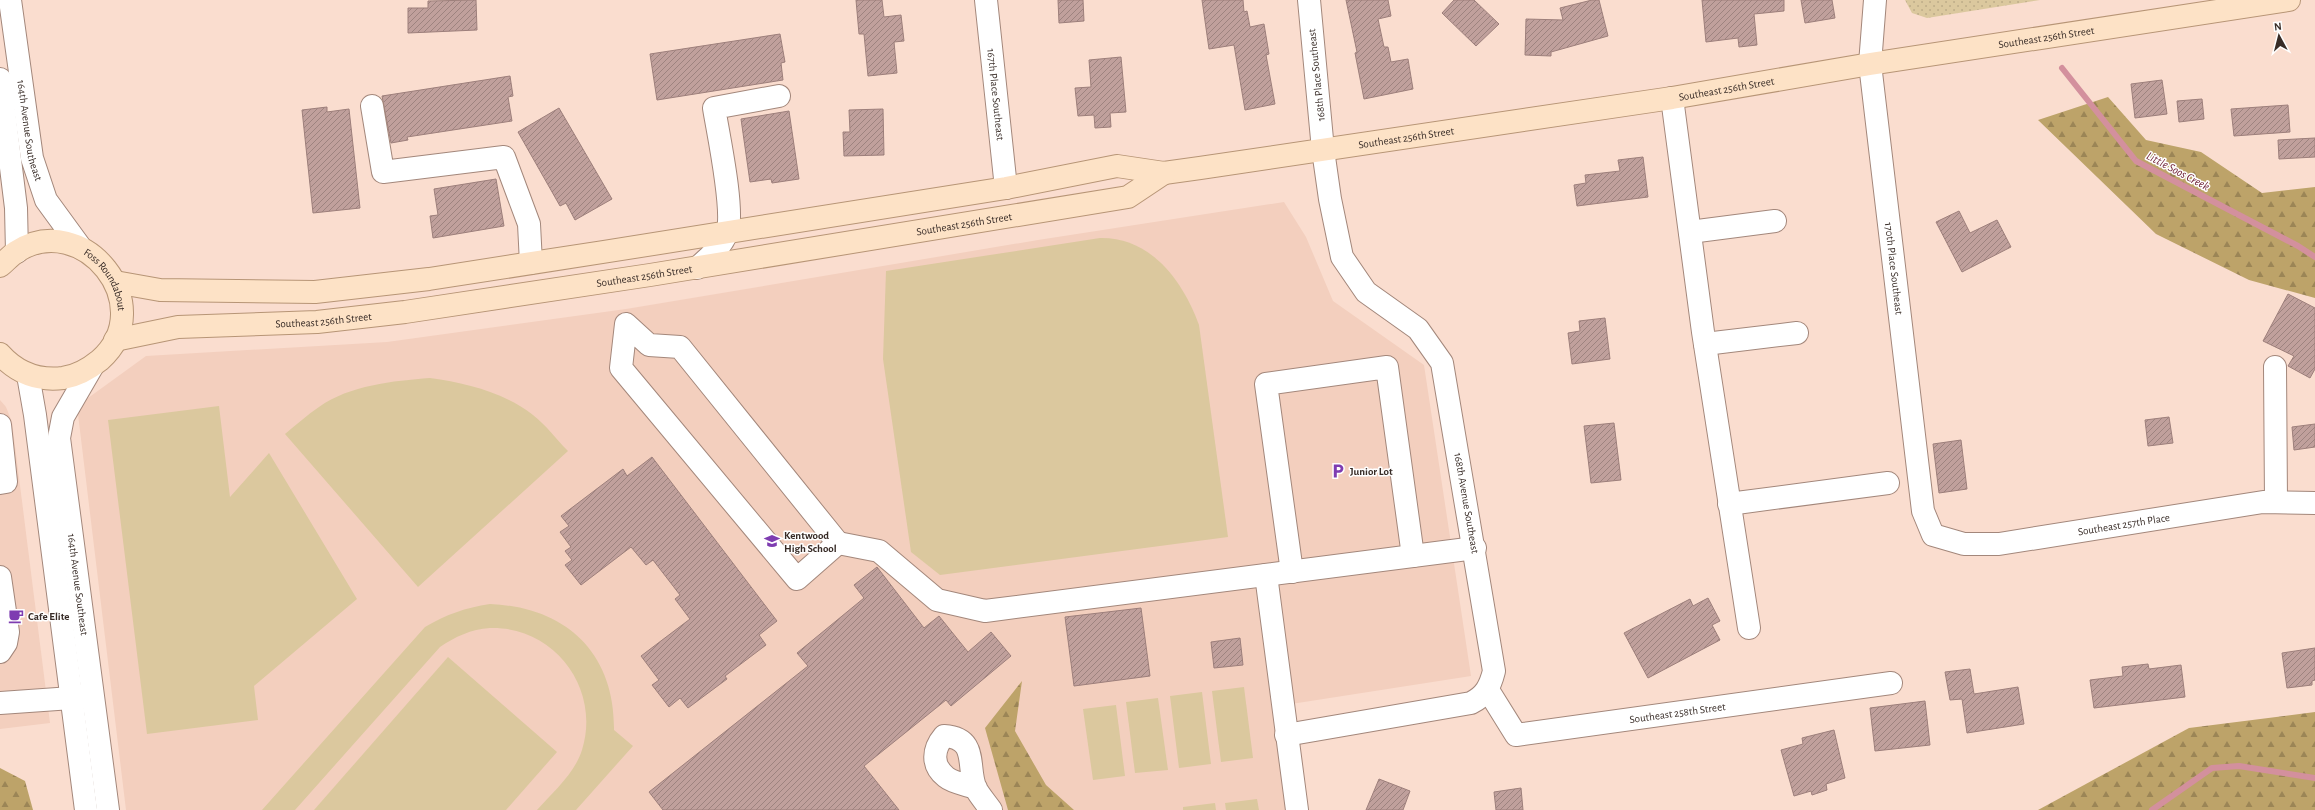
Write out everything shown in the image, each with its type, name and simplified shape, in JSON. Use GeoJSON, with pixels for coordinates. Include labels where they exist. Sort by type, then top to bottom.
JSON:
{"type":"FeatureCollection","features":[{"type":"Feature","properties":{"kind":"main road","name":"Southeast 256th Street"},"geometry":{"type":"LineString","coordinates":[[115,282],[167,290],[314,292],[428,279],[1006,188],[1118,166],[1164,173],[1672,98],[1870,64],[2289,0]]}},
{"type":"Feature","properties":{"kind":"main road","name":"Southeast 256th Street"},"geometry":{"type":"LineString","coordinates":[[115,340],[178,327],[317,322],[405,312],[697,268],[1128,197],[1164,173]]}},
{"type":"Feature","properties":{"kind":"main road","name":"Foss Roundabout"},"geometry":{"type":"LineString","coordinates":[[0,266],[17,252],[37,244],[60,242],[81,248],[95,256],[107,268],[115,282],[121,301],[121,321],[115,340],[105,355],[92,367],[72,377],[49,379],[28,375],[10,365],[0,354]]}},
{"type":"Feature","properties":{"kind":"main road"},"geometry":{"type":"LineString","coordinates":[[504,298],[525,276],[531,263]]}},
{"type":"Feature","properties":{"kind":"street","name":"164th Avenue Southeast"},"geometry":{"type":"LineString","coordinates":[[10,0],[34,165],[46,200],[81,248]]}},
{"type":"Feature","properties":{"kind":"street","name":"167th Place Southeast"},"geometry":{"type":"LineString","coordinates":[[986,0],[1006,188]]}},
{"type":"Feature","properties":{"kind":"street","name":"168th Place Southeast"},"geometry":{"type":"LineString","coordinates":[[1309,0],[1323,150]]}},
{"type":"Feature","properties":{"kind":"street","name":"170th Place Southeast"},"geometry":{"type":"LineString","coordinates":[[1875,0],[1870,64],[1923,511],[1933,535]]}},
{"type":"Feature","properties":{"kind":"street","name":"164th Avenue Southeast"},"geometry":{"type":"LineString","coordinates":[[0,79],[5,159],[16,208],[17,252]]}},
{"type":"Feature","properties":{"kind":"street"},"geometry":{"type":"LineString","coordinates":[[697,268],[710,258],[728,232],[728,198],[714,108],[779,96]]}},
{"type":"Feature","properties":{"kind":"street"},"geometry":{"type":"LineString","coordinates":[[1672,98],[1705,344],[1729,504],[1750,628]]}},
{"type":"Feature","properties":{"kind":"street"},"geometry":{"type":"LineString","coordinates":[[372,106],[383,172],[504,157],[530,224],[531,263]]}},
{"type":"Feature","properties":{"kind":"street","name":"168th Avenue Southeast"},"geometry":{"type":"LineString","coordinates":[[1323,150],[1330,199],[1342,257],[1366,292],[1418,329],[1442,363],[1475,548],[1494,671],[1488,690]]}},
{"type":"Feature","properties":{"kind":"street"},"geometry":{"type":"LineString","coordinates":[[1690,232],[1776,221]]}},
{"type":"Feature","properties":{"kind":"street"},"geometry":{"type":"LineString","coordinates":[[838,543],[797,579],[621,368],[626,324],[649,345],[680,347],[838,543],[880,551],[937,600],[985,611],[1475,548]]}},
{"type":"Feature","properties":{"kind":"street"},"geometry":{"type":"LineString","coordinates":[[1705,344],[1797,332]]}},
{"type":"Feature","properties":{"kind":"street","name":"164th Avenue Southeast"},"geometry":{"type":"LineString","coordinates":[[92,367],[73,396],[63,417],[59,438],[108,810]]}},
{"type":"Feature","properties":{"kind":"street"},"geometry":{"type":"LineString","coordinates":[[1292,572],[1266,384],[1387,367],[1414,556]]}},
{"type":"Feature","properties":{"kind":"street"},"geometry":{"type":"LineString","coordinates":[[2275,367],[2276,502]]}},
{"type":"Feature","properties":{"kind":"street","name":"164th Avenue Southeast"},"geometry":{"type":"LineString","coordinates":[[28,375],[35,415],[86,810]]}},
{"type":"Feature","properties":{"kind":"street"},"geometry":{"type":"LineString","coordinates":[[0,424],[3,483]]}},
{"type":"Feature","properties":{"kind":"street"},"geometry":{"type":"LineString","coordinates":[[1729,504],[1888,483]]}},
{"type":"Feature","properties":{"kind":"street","name":"Southeast 257th Place"},"geometry":{"type":"LineString","coordinates":[[1933,535],[1964,544],[1999,544],[2263,502],[2315,503]]}},
{"type":"Feature","properties":{"kind":"street"},"geometry":{"type":"LineString","coordinates":[[1266,575],[1297,810]]}},
{"type":"Feature","properties":{"kind":"street"},"geometry":{"type":"LineString","coordinates":[[0,577],[8,632],[6,643],[0,652]]}},
{"type":"Feature","properties":{"kind":"street","name":"Southeast 258th Street"},"geometry":{"type":"LineString","coordinates":[[1488,690],[1516,735],[1891,683]]}},
{"type":"Feature","properties":{"kind":"street"},"geometry":{"type":"LineString","coordinates":[[1286,735],[1471,703],[1481,698],[1488,690]]}},
{"type":"Feature","properties":{"kind":"street"},"geometry":{"type":"LineString","coordinates":[[4,699],[72,698],[93,696]]}},
{"type":"Feature","properties":{"kind":"street"},"geometry":{"type":"LineString","coordinates":[[976,788],[991,810]]}},
{"type":"Feature","properties":{"kind":"shaded area"},"geometry":{"type":"Polygon","coordinates":[[[1905,0],[2040,0],[1927,18],[1912,13],[1905,0]]]}},
{"type":"Feature","properties":{"kind":"shaded area","name":"Kentwood High School"},"geometry":{"type":"Polygon","coordinates":[[[1284,202],[1306,237],[1333,301],[1424,365],[1471,676],[1272,707],[1286,810],[126,810],[77,406],[146,356],[387,342],[626,309],[1038,240],[1284,202]]]}},
{"type":"Feature","properties":{"kind":"shaded area"},"geometry":{"type":"Polygon","coordinates":[[[1100,238],[1118,240],[1135,245],[1150,253],[1174,278],[1184,293],[1199,325],[1228,537],[940,575],[911,552],[883,359],[886,271],[1100,238]]]}},
{"type":"Feature","properties":{"kind":"shaded area"},"geometry":{"type":"Polygon","coordinates":[[[430,378],[470,386],[509,400],[538,419],[568,451],[418,587],[285,434],[319,407],[344,394],[372,385],[430,378]]]}},
{"type":"Feature","properties":{"kind":"shaded area"},"geometry":{"type":"Polygon","coordinates":[[[0,400],[6,407],[12,422],[50,723],[0,729],[0,400]]]}},
{"type":"Feature","properties":{"kind":"shaded area"},"geometry":{"type":"Polygon","coordinates":[[[219,406],[230,497],[269,453],[357,599],[254,686],[258,720],[147,734],[108,420],[219,406]]]}},
{"type":"Feature","properties":{"kind":"shaded area"},"geometry":{"type":"Polygon","coordinates":[[[490,604],[517,607],[541,614],[562,625],[580,639],[595,657],[606,678],[612,702],[614,730],[633,746],[576,810],[537,810],[569,774],[582,750],[586,727],[585,705],[578,684],[568,665],[553,650],[534,638],[513,630],[490,628],[464,634],[440,647],[295,810],[262,810],[425,627],[456,612],[472,607],[490,604]]]}},
{"type":"Feature","properties":{"kind":"shaded area"},"geometry":{"type":"Polygon","coordinates":[[[448,657],[557,752],[506,810],[314,810],[448,657]]]}},
{"type":"Feature","properties":{"kind":"shaded area"},"geometry":{"type":"Polygon","coordinates":[[[1244,687],[1253,758],[1221,762],[1212,691],[1244,687]]]}},
{"type":"Feature","properties":{"kind":"shaded area"},"geometry":{"type":"Polygon","coordinates":[[[1202,692],[1211,764],[1179,768],[1170,696],[1202,692]]]}},
{"type":"Feature","properties":{"kind":"shaded area"},"geometry":{"type":"Polygon","coordinates":[[[1158,698],[1168,770],[1135,773],[1126,702],[1158,698]]]}},
{"type":"Feature","properties":{"kind":"shaded area"},"geometry":{"type":"Polygon","coordinates":[[[1116,705],[1125,776],[1093,780],[1083,709],[1116,705]]]}},
{"type":"Feature","properties":{"kind":"shaded area"},"geometry":{"type":"Polygon","coordinates":[[[1257,799],[1259,810],[1226,810],[1225,803],[1257,799]]]}},
{"type":"Feature","properties":{"kind":"shaded area"},"geometry":{"type":"Polygon","coordinates":[[[1215,803],[1216,810],[1183,810],[1183,807],[1215,803]]]}},
{"type":"Feature","properties":{"kind":"green space"},"geometry":{"type":"Polygon","coordinates":[[[2108,97],[2146,140],[2201,152],[2262,193],[2315,187],[2315,298],[2249,280],[2156,234],[2038,120],[2108,97]]]}},
{"type":"Feature","properties":{"kind":"green space"},"geometry":{"type":"Polygon","coordinates":[[[1022,681],[1015,731],[1046,785],[1074,810],[1008,810],[985,728],[1022,681]]]}},
{"type":"Feature","properties":{"kind":"green space"},"geometry":{"type":"Polygon","coordinates":[[[2315,712],[2315,810],[2038,810],[2189,728],[2315,712]]]}},
{"type":"Feature","properties":{"kind":"green space"},"geometry":{"type":"Polygon","coordinates":[[[0,768],[25,781],[33,810],[0,810],[0,768]]]}},
{"type":"Feature","properties":{"kind":"building"},"geometry":{"type":"Polygon","coordinates":[[[476,0],[477,30],[408,33],[408,8],[428,8],[428,1],[476,0]]]}},
{"type":"Feature","properties":{"kind":"building"},"geometry":{"type":"Polygon","coordinates":[[[856,0],[882,0],[884,17],[901,15],[904,41],[894,42],[897,73],[868,76],[864,34],[859,34],[856,0]]]}},
{"type":"Feature","properties":{"kind":"building"},"geometry":{"type":"Polygon","coordinates":[[[1058,0],[1083,0],[1084,21],[1059,23],[1058,0]]]}},
{"type":"Feature","properties":{"kind":"building"},"geometry":{"type":"Polygon","coordinates":[[[1202,0],[1243,0],[1244,12],[1247,11],[1250,27],[1264,24],[1269,54],[1266,55],[1275,104],[1245,110],[1234,45],[1209,49],[1202,0]]]}},
{"type":"Feature","properties":{"kind":"building"},"geometry":{"type":"Polygon","coordinates":[[[1346,0],[1388,0],[1391,16],[1378,19],[1384,47],[1388,47],[1391,62],[1408,59],[1413,89],[1364,99],[1355,53],[1357,52],[1346,0]]]}},
{"type":"Feature","properties":{"kind":"building"},"geometry":{"type":"Polygon","coordinates":[[[1454,0],[1474,0],[1499,24],[1476,46],[1442,13],[1454,0]]]}},
{"type":"Feature","properties":{"kind":"building"},"geometry":{"type":"Polygon","coordinates":[[[1592,0],[1599,0],[1608,36],[1551,52],[1551,56],[1525,55],[1526,19],[1563,20],[1560,8],[1592,0]]]}},
{"type":"Feature","properties":{"kind":"building"},"geometry":{"type":"Polygon","coordinates":[[[1702,0],[1784,0],[1784,11],[1754,14],[1757,45],[1739,47],[1738,38],[1706,42],[1702,0]]]}},
{"type":"Feature","properties":{"kind":"building"},"geometry":{"type":"Polygon","coordinates":[[[1801,0],[1832,0],[1835,18],[1805,23],[1801,0]]]}},
{"type":"Feature","properties":{"kind":"building"},"geometry":{"type":"Polygon","coordinates":[[[780,34],[785,62],[781,63],[783,80],[657,100],[650,54],[780,34]]]}},
{"type":"Feature","properties":{"kind":"building"},"geometry":{"type":"Polygon","coordinates":[[[1121,57],[1126,112],[1110,113],[1111,127],[1095,128],[1094,115],[1078,116],[1075,88],[1091,87],[1089,60],[1121,57]]]}},
{"type":"Feature","properties":{"kind":"building"},"geometry":{"type":"Polygon","coordinates":[[[510,76],[513,96],[508,97],[512,121],[407,137],[408,140],[391,143],[382,96],[510,76]]]}},
{"type":"Feature","properties":{"kind":"building"},"geometry":{"type":"Polygon","coordinates":[[[2162,80],[2167,114],[2135,118],[2131,84],[2162,80]]]}},
{"type":"Feature","properties":{"kind":"building"},"geometry":{"type":"Polygon","coordinates":[[[2202,99],[2204,119],[2179,122],[2177,101],[2202,99]]]}},
{"type":"Feature","properties":{"kind":"building"},"geometry":{"type":"Polygon","coordinates":[[[2288,105],[2290,132],[2234,136],[2231,109],[2288,105]]]}},
{"type":"Feature","properties":{"kind":"building"},"geometry":{"type":"Polygon","coordinates":[[[327,107],[327,112],[349,109],[360,208],[313,213],[302,110],[327,107]]]}},
{"type":"Feature","properties":{"kind":"building"},"geometry":{"type":"Polygon","coordinates":[[[559,108],[612,199],[575,220],[566,203],[560,206],[518,132],[559,108]]]}},
{"type":"Feature","properties":{"kind":"building"},"geometry":{"type":"Polygon","coordinates":[[[883,109],[884,155],[844,156],[843,132],[850,132],[849,110],[883,109]]]}},
{"type":"Feature","properties":{"kind":"building"},"geometry":{"type":"Polygon","coordinates":[[[789,111],[799,179],[772,183],[771,179],[750,182],[741,119],[789,111]]]}},
{"type":"Feature","properties":{"kind":"building"},"geometry":{"type":"Polygon","coordinates":[[[2315,138],[2315,157],[2279,159],[2278,140],[2315,138]]]}},
{"type":"Feature","properties":{"kind":"building"},"geometry":{"type":"Polygon","coordinates":[[[1643,157],[1648,197],[1577,206],[1574,185],[1586,183],[1585,175],[1620,171],[1618,160],[1643,157]]]}},
{"type":"Feature","properties":{"kind":"building"},"geometry":{"type":"Polygon","coordinates":[[[496,179],[504,226],[433,238],[430,216],[438,215],[434,189],[496,179]]]}},
{"type":"Feature","properties":{"kind":"building"},"geometry":{"type":"Polygon","coordinates":[[[1959,211],[1970,233],[1997,220],[2011,247],[1962,272],[1936,222],[1959,211]]]}},
{"type":"Feature","properties":{"kind":"building"},"geometry":{"type":"Polygon","coordinates":[[[2288,294],[2315,308],[2315,369],[2310,378],[2288,366],[2294,356],[2263,341],[2288,294]]]}},
{"type":"Feature","properties":{"kind":"building"},"geometry":{"type":"Polygon","coordinates":[[[1605,318],[1610,359],[1572,364],[1568,333],[1580,331],[1579,321],[1605,318]]]}},
{"type":"Feature","properties":{"kind":"building"},"geometry":{"type":"Polygon","coordinates":[[[2169,417],[2173,443],[2148,446],[2145,420],[2169,417]]]}},
{"type":"Feature","properties":{"kind":"building"},"geometry":{"type":"Polygon","coordinates":[[[1614,423],[1621,480],[1591,483],[1584,426],[1614,423]]]}},
{"type":"Feature","properties":{"kind":"building"},"geometry":{"type":"Polygon","coordinates":[[[2315,424],[2315,447],[2294,450],[2292,427],[2315,424]]]}},
{"type":"Feature","properties":{"kind":"building"},"geometry":{"type":"Polygon","coordinates":[[[1961,440],[1967,489],[1939,493],[1933,444],[1961,440]]]}},
{"type":"Feature","properties":{"kind":"building"},"geometry":{"type":"Polygon","coordinates":[[[652,457],[777,621],[759,635],[766,645],[725,676],[727,679],[688,708],[680,698],[669,707],[652,685],[659,680],[641,656],[690,619],[675,599],[680,595],[653,560],[646,565],[631,547],[581,585],[565,565],[572,560],[565,551],[571,547],[560,532],[569,526],[561,516],[623,469],[627,476],[652,457]]]}},
{"type":"Feature","properties":{"kind":"building"},"geometry":{"type":"Polygon","coordinates":[[[877,567],[924,628],[939,616],[968,652],[991,632],[1011,656],[951,706],[946,700],[864,766],[899,810],[663,810],[649,792],[808,666],[797,653],[864,598],[854,585],[877,567]]]}},
{"type":"Feature","properties":{"kind":"building"},"geometry":{"type":"Polygon","coordinates":[[[1708,598],[1720,621],[1712,625],[1720,640],[1648,678],[1624,633],[1690,599],[1693,606],[1708,598]]]}},
{"type":"Feature","properties":{"kind":"building"},"geometry":{"type":"Polygon","coordinates":[[[1141,608],[1150,676],[1074,686],[1065,617],[1141,608]]]}},
{"type":"Feature","properties":{"kind":"building"},"geometry":{"type":"Polygon","coordinates":[[[1240,638],[1243,665],[1214,668],[1211,642],[1240,638]]]}},
{"type":"Feature","properties":{"kind":"building"},"geometry":{"type":"Polygon","coordinates":[[[2315,648],[2315,680],[2312,681],[2312,685],[2287,688],[2282,653],[2315,648]]]}},
{"type":"Feature","properties":{"kind":"building"},"geometry":{"type":"Polygon","coordinates":[[[2148,664],[2149,669],[2181,665],[2185,697],[2094,708],[2090,680],[2123,676],[2122,667],[2148,664]]]}},
{"type":"Feature","properties":{"kind":"building"},"geometry":{"type":"Polygon","coordinates":[[[1970,669],[1974,694],[2018,687],[2024,724],[1967,733],[1962,699],[1950,700],[1945,672],[1970,669]]]}},
{"type":"Feature","properties":{"kind":"building"},"geometry":{"type":"Polygon","coordinates":[[[1925,701],[1930,745],[1875,751],[1870,708],[1925,701]]]}},
{"type":"Feature","properties":{"kind":"building"},"geometry":{"type":"Polygon","coordinates":[[[1834,730],[1845,778],[1826,784],[1827,790],[1812,795],[1811,791],[1794,796],[1781,750],[1803,744],[1802,738],[1834,730]]]}},
{"type":"Feature","properties":{"kind":"building"},"geometry":{"type":"Polygon","coordinates":[[[1379,779],[1410,791],[1403,810],[1366,810],[1379,779]]]}},
{"type":"Feature","properties":{"kind":"building"},"geometry":{"type":"Polygon","coordinates":[[[1521,788],[1523,810],[1496,810],[1494,792],[1521,788]]]}},
{"type":"Feature","properties":{"kind":"waterway","name":"Little Soos Creek"},"geometry":{"type":"LineString","coordinates":[[2062,68],[2136,161],[2298,246],[2315,257]]}},
{"type":"Feature","properties":{"kind":"waterway","name":"Little Soos Creek"},"geometry":{"type":"LineString","coordinates":[[2152,810],[2212,768],[2239,766],[2315,778]]}},
{"type":"Feature","properties":{"kind":"place","name":"Junior Lot"},"geometry":{"type":"Point","coordinates":[1338,471]}},
{"type":"Feature","properties":{"kind":"place","name":"Kentwood High School"},"geometry":{"type":"Point","coordinates":[772,541]}},
{"type":"Feature","properties":{"kind":"place","name":"Cafe Elite"},"geometry":{"type":"Point","coordinates":[16,616]}}]}
